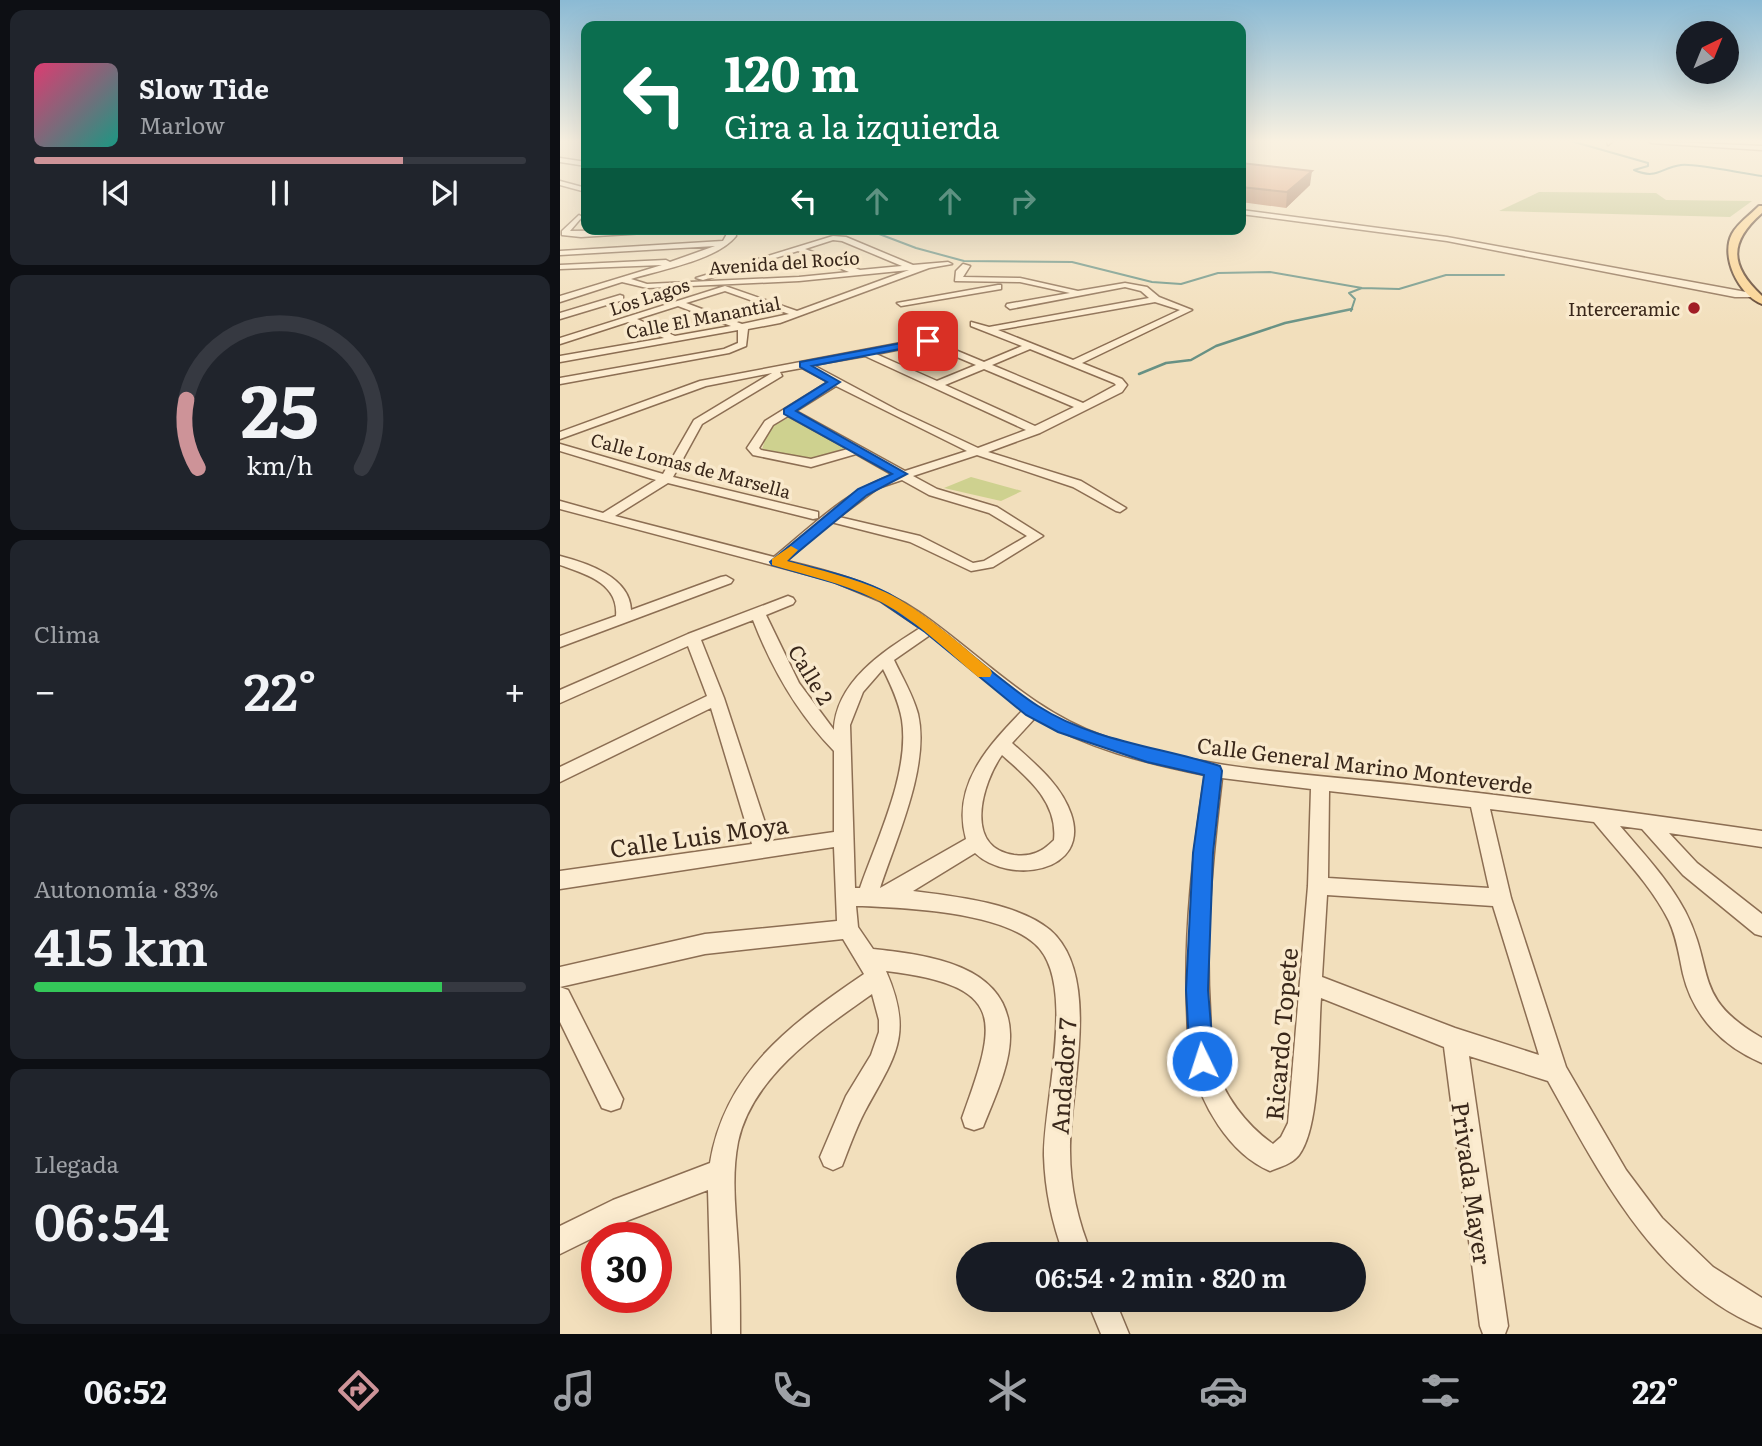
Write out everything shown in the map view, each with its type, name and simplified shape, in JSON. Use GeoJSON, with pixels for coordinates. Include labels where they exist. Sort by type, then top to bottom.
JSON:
{"type":"FeatureCollection","features":[{"type":"Feature","properties":{"kind":"main road"},"geometry":{"type":"LineString","coordinates":[[1760,294],[1741,277],[1733,246],[1736,234],[1762,208]]}},
{"type":"Feature","properties":{"kind":"main road"},"geometry":{"type":"LineString","coordinates":[[1744,247],[1747,236],[1762,220]]}},
{"type":"Feature","properties":{"kind":"main road"},"geometry":{"type":"LineString","coordinates":[[1746,264],[1760,294]]}},
{"type":"Feature","properties":{"kind":"street"},"geometry":{"type":"LineString","coordinates":[[1246,211],[1406,228],[1735,294],[1760,294]]}},
{"type":"Feature","properties":{"kind":"street"},"geometry":{"type":"LineString","coordinates":[[1266,213],[1447,239],[1586,263]]}},
{"type":"Feature","properties":{"kind":"street"},"geometry":{"type":"LineString","coordinates":[[563,217],[581,217]]}},
{"type":"Feature","properties":{"kind":"street"},"geometry":{"type":"LineString","coordinates":[[581,219],[565,233],[581,235]]}},
{"type":"Feature","properties":{"kind":"street"},"geometry":{"type":"LineString","coordinates":[[1391,233],[1406,228]]}},
{"type":"Feature","properties":{"kind":"street"},"geometry":{"type":"LineString","coordinates":[[560,299],[682,262],[727,242],[732,235]]}},
{"type":"Feature","properties":{"kind":"street"},"geometry":{"type":"LineString","coordinates":[[681,284],[827,239],[843,239],[914,267]]}},
{"type":"Feature","properties":{"kind":"street"},"geometry":{"type":"LineString","coordinates":[[562,253],[727,242]]}},
{"type":"Feature","properties":{"kind":"street"},"geometry":{"type":"LineString","coordinates":[[797,248],[860,273]]}},
{"type":"Feature","properties":{"kind":"street"},"geometry":{"type":"LineString","coordinates":[[756,260],[767,265]]}},
{"type":"Feature","properties":{"kind":"street"},"geometry":{"type":"LineString","coordinates":[[560,267],[682,262]]}},
{"type":"Feature","properties":{"kind":"street","name":"Avenida del Rocío"},"geometry":{"type":"LineString","coordinates":[[624,280],[641,285],[799,279],[948,264]]}},
{"type":"Feature","properties":{"kind":"street","name":"Calle El Manantial"},"geometry":{"type":"LineString","coordinates":[[560,359],[743,328],[798,314],[928,266]]}},
{"type":"Feature","properties":{"kind":"street"},"geometry":{"type":"LineString","coordinates":[[966,266],[960,271],[958,279],[1032,282],[1083,293]]}},
{"type":"Feature","properties":{"kind":"street"},"geometry":{"type":"LineString","coordinates":[[777,270],[799,279]]}},
{"type":"Feature","properties":{"kind":"street","name":"Los Lagos"},"geometry":{"type":"LineString","coordinates":[[560,341],[748,281]]}},
{"type":"Feature","properties":{"kind":"street"},"geometry":{"type":"LineString","coordinates":[[901,303],[1032,282]]}},
{"type":"Feature","properties":{"kind":"street"},"geometry":{"type":"LineString","coordinates":[[1010,306],[1132,286],[1144,289],[1156,299],[1188,310],[1074,363]]}},
{"type":"Feature","properties":{"kind":"street"},"geometry":{"type":"LineString","coordinates":[[725,288],[798,314]]}},
{"type":"Feature","properties":{"kind":"street"},"geometry":{"type":"LineString","coordinates":[[560,316],[621,298]]}},
{"type":"Feature","properties":{"kind":"street"},"geometry":{"type":"LineString","coordinates":[[987,330],[1156,299]]}},
{"type":"Feature","properties":{"kind":"street"},"geometry":{"type":"LineString","coordinates":[[560,381],[741,346],[744,342],[743,328],[678,303]]}},
{"type":"Feature","properties":{"kind":"street"},"geometry":{"type":"LineString","coordinates":[[629,319],[676,340]]}},
{"type":"Feature","properties":{"kind":"street"},"geometry":{"type":"LineString","coordinates":[[777,562],[829,518],[874,485],[1036,431],[1118,390],[1122,384],[974,324]]}},
{"type":"Feature","properties":{"kind":"street"},"geometry":{"type":"LineString","coordinates":[[914,335],[1083,407]]}},
{"type":"Feature","properties":{"kind":"street"},"geometry":{"type":"LineString","coordinates":[[572,337],[601,352]]}},
{"type":"Feature","properties":{"kind":"street"},"geometry":{"type":"LineString","coordinates":[[560,436],[687,387],[928,341]]}},
{"type":"Feature","properties":{"kind":"street"},"geometry":{"type":"LineString","coordinates":[[853,346],[1036,431]]}},
{"type":"Feature","properties":{"kind":"street"},"geometry":{"type":"LineString","coordinates":[[937,385],[1030,346]]}},
{"type":"Feature","properties":{"kind":"street"},"geometry":{"type":"LineString","coordinates":[[803,365],[976,451],[1012,466],[1077,484],[1120,508]]}},
{"type":"Feature","properties":{"kind":"street"},"geometry":{"type":"LineString","coordinates":[[604,518],[666,479],[698,422],[790,367]]}},
{"type":"Feature","properties":{"kind":"street"},"geometry":{"type":"LineString","coordinates":[[835,382],[763,428],[753,448],[757,453],[811,463],[860,450]]}},
{"type":"Feature","properties":{"kind":"street"},"geometry":{"type":"LineString","coordinates":[[788,411],[933,492],[993,510],[1036,536],[988,565],[971,567],[915,539],[829,518]]}},
{"type":"Feature","properties":{"kind":"street","name":"Calle Lomas de Marsella"},"geometry":{"type":"LineString","coordinates":[[560,447],[666,479],[813,515]]}},
{"type":"Feature","properties":{"kind":"street","name":"Calle General Marino Monteverde"},"geometry":{"type":"LineString","coordinates":[[560,505],[777,562],[840,580],[882,596],[930,628],[1032,710],[1095,740],[1213,771],[1479,800],[1762,839]]}},
{"type":"Feature","properties":{"kind":"street"},"geometry":{"type":"LineString","coordinates":[[560,560],[594,573],[612,584],[625,604],[623,619]]}},
{"type":"Feature","properties":{"kind":"street"},"geometry":{"type":"LineString","coordinates":[[560,642],[726,580]]}},
{"type":"Feature","properties":{"kind":"street"},"geometry":{"type":"LineString","coordinates":[[560,697],[693,638],[788,601]]}},
{"type":"Feature","properties":{"kind":"street","name":"Calle 2"},"geometry":{"type":"LineString","coordinates":[[757,612],[769,644],[799,698],[842,749]]}},
{"type":"Feature","properties":{"kind":"street"},"geometry":{"type":"LineString","coordinates":[[864,897],[845,838],[842,725],[848,704],[859,682],[885,658],[930,628]]}},
{"type":"Feature","properties":{"kind":"street"},"geometry":{"type":"LineString","coordinates":[[693,638],[716,698],[764,850]]}},
{"type":"Feature","properties":{"kind":"street"},"geometry":{"type":"LineString","coordinates":[[848,929],[864,897],[905,777],[912,739],[907,704],[885,658]]}},
{"type":"Feature","properties":{"kind":"street"},"geometry":{"type":"LineString","coordinates":[[560,775],[716,698]]}},
{"type":"Feature","properties":{"kind":"street"},"geometry":{"type":"LineString","coordinates":[[1001,744],[1051,795],[1061,809],[1066,832],[1063,843],[1054,853],[1042,860],[1024,864],[995,856],[977,842],[973,821],[973,796],[980,776],[1001,744],[1032,710]]}},
{"type":"Feature","properties":{"kind":"street","name":"Ricardo Topete"},"geometry":{"type":"LineString","coordinates":[[1213,771],[1203,853],[1197,977],[1202,1061],[1212,1090],[1224,1111],[1256,1149],[1270,1158],[1280,1156],[1288,1149],[1296,1138],[1300,1123],[1318,886],[1320,783]]}},
{"type":"Feature","properties":{"kind":"street"},"geometry":{"type":"LineString","coordinates":[[1479,800],[1501,898],[1556,1072],[1617,1179],[1653,1227],[1703,1277],[1762,1314]]}},
{"type":"Feature","properties":{"kind":"street"},"geometry":{"type":"LineString","coordinates":[[1601,817],[1675,912],[1690,947],[1694,977],[1707,1011],[1721,1025],[1762,1051]]}},
{"type":"Feature","properties":{"kind":"street"},"geometry":{"type":"LineString","coordinates":[[1648,823],[1690,869],[1762,927]]}},
{"type":"Feature","properties":{"kind":"street","name":"Calle Luis Moya"},"geometry":{"type":"LineString","coordinates":[[560,880],[845,838]]}},
{"type":"Feature","properties":{"kind":"street"},"geometry":{"type":"LineString","coordinates":[[864,897],[977,842]]}},
{"type":"Feature","properties":{"kind":"street"},"geometry":{"type":"LineString","coordinates":[[1318,886],[1501,898]]}},
{"type":"Feature","properties":{"kind":"street","name":"Andador 7"},"geometry":{"type":"LineString","coordinates":[[864,897],[935,901],[986,913],[1032,929],[1052,947],[1062,975],[1067,1004],[1068,1056],[1057,1140],[1059,1175],[1073,1242]]}},
{"type":"Feature","properties":{"kind":"street"},"geometry":{"type":"LineString","coordinates":[[833,1157],[855,1105],[887,1047],[890,1020],[874,968],[848,929]]}},
{"type":"Feature","properties":{"kind":"street"},"geometry":{"type":"LineString","coordinates":[[560,977],[705,944],[848,929]]}},
{"type":"Feature","properties":{"kind":"street"},"geometry":{"type":"LineString","coordinates":[[726,1334],[721,1172],[729,1136],[743,1099],[765,1068],[874,968],[920,965],[962,978],[979,988],[992,1003],[999,1016],[999,1038],[974,1118]]}},
{"type":"Feature","properties":{"kind":"street"},"geometry":{"type":"LineString","coordinates":[[1311,984],[1455,1040],[1556,1072]]}},
{"type":"Feature","properties":{"kind":"street"},"geometry":{"type":"LineString","coordinates":[[560,998],[611,1099]]}},
{"type":"Feature","properties":{"kind":"street","name":"Privada Mayer"},"geometry":{"type":"LineString","coordinates":[[1455,1040],[1494,1326]]}},
{"type":"Feature","properties":{"kind":"street"},"geometry":{"type":"LineString","coordinates":[[560,1240],[622,1209],[721,1172]]}},
{"type":"Feature","properties":{"kind":"street"},"geometry":{"type":"LineString","coordinates":[[1106,1312],[1115,1334]]}},
{"type":"Feature","properties":{"kind":"green space"},"geometry":{"type":"Polygon","coordinates":[[[1515,203],[1749,203],[1730,217],[1499,211],[1515,203]]]}},
{"type":"Feature","properties":{"kind":"green space"},"geometry":{"type":"Polygon","coordinates":[[[792,416],[854,448],[813,461],[762,450],[768,428],[792,416]]]}},
{"type":"Feature","properties":{"kind":"green space"},"geometry":{"type":"Polygon","coordinates":[[[971,477],[1022,491],[1001,501],[944,488],[971,477]]]}},
{"type":"Feature","properties":{"kind":"waterway"},"geometry":{"type":"LineString","coordinates":[[882,235],[964,261],[1072,262],[1152,282],[1181,284],[1218,273],[1270,272],[1362,288]]}},
{"type":"Feature","properties":{"kind":"waterway"},"geometry":{"type":"LineString","coordinates":[[1362,288],[1399,289],[1446,275],[1504,275]]}},
{"type":"Feature","properties":{"kind":"waterway"},"geometry":{"type":"LineString","coordinates":[[1352,309],[1355,299],[1349,293],[1362,288]]}},
{"type":"Feature","properties":{"kind":"waterway"},"geometry":{"type":"LineString","coordinates":[[1139,374],[1166,363],[1191,360],[1216,346],[1285,323],[1352,309]]}},
{"type":"Feature","properties":{"kind":"slow traffic"},"geometry":{"type":"LineString","coordinates":[[791,550],[777,562],[840,580],[882,596],[930,628],[984,673]]}},
{"type":"Feature","properties":{"kind":"place","name":"Interceramic"},"geometry":{"type":"Point","coordinates":[1694,308]}},
{"type":"Feature","properties":{"kind":"route"},"geometry":{"type":"LineString","coordinates":[[928,341],[803,365],[835,382],[788,411],[901,474],[863,492],[777,562],[840,580],[882,596],[930,628],[1032,710],[1064,727],[1095,740],[1213,771],[1203,853],[1197,990],[1202,1061]]}}]}
